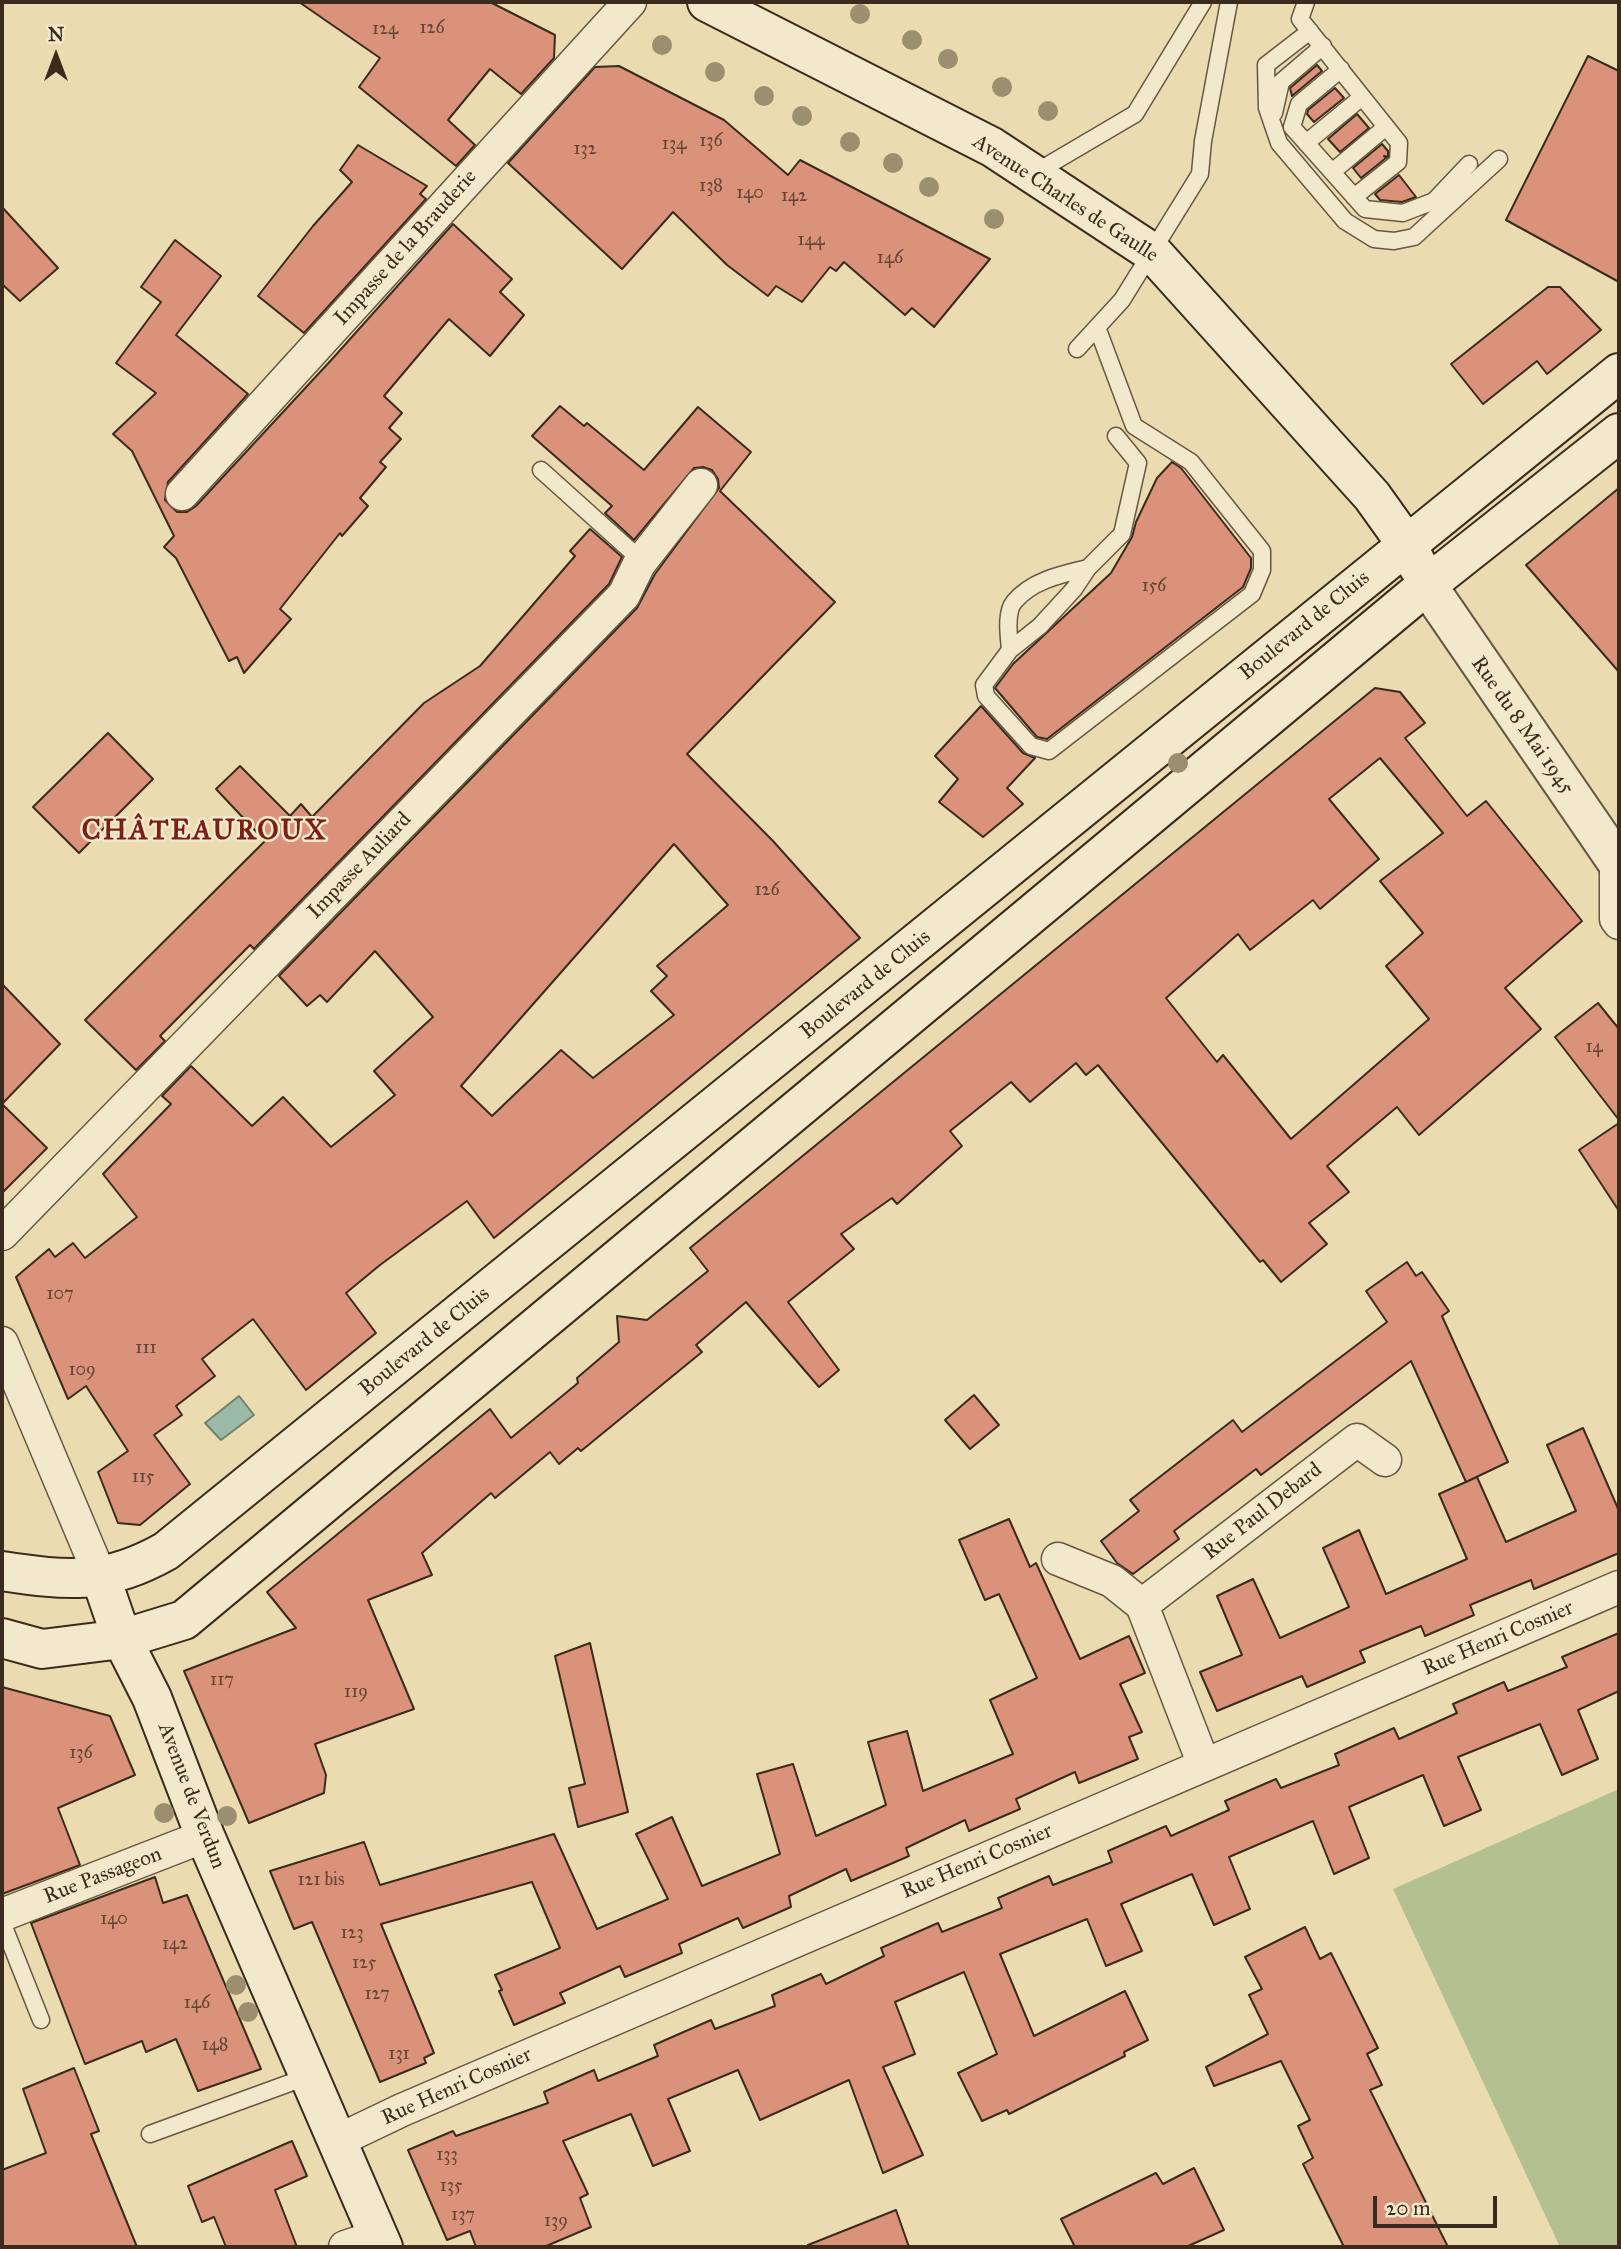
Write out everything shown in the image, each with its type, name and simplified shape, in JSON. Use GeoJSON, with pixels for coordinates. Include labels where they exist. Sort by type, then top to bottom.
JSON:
{"type":"FeatureCollection","features":[{"type":"Feature","properties":{"kind":"main road","name":"Avenue Charles de Gaulle"},"geometry":{"type":"LineString","coordinates":[[707,2],[992,147],[1153,253],[1372,496],[1407,545],[1427,585]]}},
{"type":"Feature","properties":{"kind":"main road","name":"Boulevard de Cluis"},"geometry":{"type":"LineString","coordinates":[[101,1578],[147,1562],[177,1542],[1619,373]]}},
{"type":"Feature","properties":{"kind":"main road"},"geometry":{"type":"LineString","coordinates":[[2,1638],[42,1649],[122,1639],[184,1620],[1427,585],[1619,433]]}},
{"type":"Feature","properties":{"kind":"main road","name":"Rue du 8 Mai 1945"},"geometry":{"type":"LineString","coordinates":[[1427,585],[1618,861]]}},
{"type":"Feature","properties":{"kind":"main road"},"geometry":{"type":"LineString","coordinates":[[2,1571],[45,1577],[101,1578]]}},
{"type":"Feature","properties":{"kind":"main road","name":"Avenue de Verdun"},"geometry":{"type":"LineString","coordinates":[[101,1578],[122,1639],[152,1698],[205,1836],[337,2141],[369,2243]]}},
{"type":"Feature","properties":{"kind":"street","name":"Impasse de la Brauderie"},"geometry":{"type":"LineString","coordinates":[[182,494],[630,2]]}},
{"type":"Feature","properties":{"kind":"street","name":"Impasse Auliard"},"geometry":{"type":"LineString","coordinates":[[2,1234],[624,596],[641,560],[701,485]]}},
{"type":"Feature","properties":{"kind":"street"},"geometry":{"type":"LineString","coordinates":[[1618,861],[1616,919],[1619,923]]}},
{"type":"Feature","properties":{"kind":"street","name":"Avenue de Verdun"},"geometry":{"type":"LineString","coordinates":[[2,1343],[101,1578]]}},
{"type":"Feature","properties":{"kind":"street","name":"Rue Paul Debard"},"geometry":{"type":"LineString","coordinates":[[1142,1605],[1357,1440],[1385,1460]]}},
{"type":"Feature","properties":{"kind":"street"},"geometry":{"type":"LineString","coordinates":[[1058,1559],[1112,1581],[1142,1605],[1204,1765]]}},
{"type":"Feature","properties":{"kind":"street","name":"Rue Henri Cosnier"},"geometry":{"type":"LineString","coordinates":[[337,2141],[401,2110],[1619,1587]]}},
{"type":"Feature","properties":{"kind":"street","name":"Rue Passageon"},"geometry":{"type":"LineString","coordinates":[[2,1915],[205,1836]]}},
{"type":"Feature","properties":{"kind":"lane"},"geometry":{"type":"LineString","coordinates":[[1033,174],[1135,114],[1203,2]]}},
{"type":"Feature","properties":{"kind":"lane"},"geometry":{"type":"LineString","coordinates":[[1077,349],[1122,300],[1200,174],[1203,141],[1229,2]]}},
{"type":"Feature","properties":{"kind":"lane"},"geometry":{"type":"LineString","coordinates":[[1306,2],[1300,19],[1399,143],[1398,162],[1354,197]]}},
{"type":"Feature","properties":{"kind":"lane"},"geometry":{"type":"LineString","coordinates":[[1310,31],[1266,65],[1267,108],[1279,143],[1345,222],[1374,239],[1394,241],[1414,237],[1499,159]]}},
{"type":"Feature","properties":{"kind":"lane"},"geometry":{"type":"LineString","coordinates":[[1271,126],[1280,82],[1323,46]]}},
{"type":"Feature","properties":{"kind":"lane"},"geometry":{"type":"LineString","coordinates":[[1340,69],[1299,104],[1292,127],[1365,209],[1403,213],[1433,201],[1469,164]]}},
{"type":"Feature","properties":{"kind":"lane"},"geometry":{"type":"LineString","coordinates":[[1306,143],[1362,97]]}},
{"type":"Feature","properties":{"kind":"lane"},"geometry":{"type":"LineString","coordinates":[[1332,172],[1386,127]]}},
{"type":"Feature","properties":{"kind":"lane"},"geometry":{"type":"LineString","coordinates":[[1097,327],[1134,426],[1191,462],[1262,551],[1262,570],[1252,594],[1049,751],[1031,746],[986,696],[984,685],[1010,650],[1040,626],[1074,589],[1088,568],[1122,534],[1138,463],[1116,436]]}},
{"type":"Feature","properties":{"kind":"lane"},"geometry":{"type":"LineString","coordinates":[[541,470],[641,560]]}},
{"type":"Feature","properties":{"kind":"lane"},"geometry":{"type":"LineString","coordinates":[[1010,650],[1009,620],[1013,602],[1048,578],[1088,568]]}},
{"type":"Feature","properties":{"kind":"lane"},"geometry":{"type":"LineString","coordinates":[[2,1922],[41,2020]]}},
{"type":"Feature","properties":{"kind":"lane"},"geometry":{"type":"LineString","coordinates":[[150,2134],[309,2076]]}},
{"type":"Feature","properties":{"kind":"shaded area"},"geometry":{"type":"Polygon","coordinates":[[[239,1396],[254,1415],[221,1440],[205,1423],[239,1396]]]}},
{"type":"Feature","properties":{"kind":"shaded area"},"geometry":{"type":"Polygon","coordinates":[[[1619,1789],[1619,2247],[1560,2247],[1393,1889],[1619,1789]]]}},
{"type":"Feature","properties":{"kind":"building"},"geometry":{"type":"Polygon","coordinates":[[[299,2],[490,2],[555,35],[554,58],[521,94],[490,69],[448,120],[475,145],[456,166],[359,87],[380,58],[299,2]]]}},
{"type":"Feature","properties":{"kind":"building"},"geometry":{"type":"Polygon","coordinates":[[[1588,56],[1619,71],[1619,282],[1506,220],[1588,56]]]}},
{"type":"Feature","properties":{"kind":"building"},"geometry":{"type":"Polygon","coordinates":[[[1317,65],[1322,71],[1292,96],[1290,88],[1317,65]]]}},
{"type":"Feature","properties":{"kind":"building"},"geometry":{"type":"Polygon","coordinates":[[[619,66],[724,120],[788,175],[800,160],[990,259],[934,327],[912,308],[905,315],[844,262],[836,271],[830,267],[802,302],[776,286],[768,296],[727,265],[673,212],[622,269],[508,163],[595,67],[619,66]]]}},
{"type":"Feature","properties":{"kind":"building"},"geometry":{"type":"Polygon","coordinates":[[[1335,88],[1344,98],[1314,122],[1307,114],[1308,110],[1335,88]]]}},
{"type":"Feature","properties":{"kind":"building"},"geometry":{"type":"Polygon","coordinates":[[[1357,114],[1369,128],[1340,152],[1328,139],[1357,114]]]}},
{"type":"Feature","properties":{"kind":"building"},"geometry":{"type":"Polygon","coordinates":[[[1382,144],[1388,151],[1388,157],[1384,156],[1386,158],[1361,178],[1353,168],[1382,144]]]}},
{"type":"Feature","properties":{"kind":"building"},"geometry":{"type":"Polygon","coordinates":[[[358,145],[427,186],[420,194],[426,199],[304,333],[258,296],[352,182],[340,170],[358,145]]]}},
{"type":"Feature","properties":{"kind":"building"},"geometry":{"type":"Polygon","coordinates":[[[1399,175],[1416,197],[1402,202],[1380,200],[1375,194],[1399,175]]]}},
{"type":"Feature","properties":{"kind":"building"},"geometry":{"type":"Polygon","coordinates":[[[2,207],[58,268],[20,301],[2,284],[2,207]]]}},
{"type":"Feature","properties":{"kind":"building"},"geometry":{"type":"Polygon","coordinates":[[[453,224],[512,279],[500,292],[524,315],[490,356],[449,319],[384,396],[402,413],[389,428],[401,439],[380,462],[386,467],[360,498],[368,506],[342,536],[340,533],[280,609],[291,619],[244,673],[237,657],[229,661],[176,558],[164,547],[174,536],[132,451],[113,434],[156,393],[116,363],[161,302],[141,287],[175,240],[221,276],[176,335],[248,394],[168,482],[165,500],[177,512],[187,512],[196,506],[334,357],[453,224]]]}},
{"type":"Feature","properties":{"kind":"building"},"geometry":{"type":"Polygon","coordinates":[[[1548,287],[1560,287],[1601,330],[1547,374],[1537,361],[1483,404],[1451,364],[1548,287]]]}},
{"type":"Feature","properties":{"kind":"building"},"geometry":{"type":"Polygon","coordinates":[[[560,406],[584,426],[587,423],[644,470],[698,407],[751,452],[720,491],[835,602],[687,754],[773,841],[860,938],[494,1238],[467,1201],[380,1265],[346,1293],[376,1333],[306,1390],[253,1319],[202,1359],[215,1376],[176,1406],[182,1415],[154,1435],[190,1484],[140,1525],[118,1523],[98,1472],[128,1451],[86,1386],[68,1399],[16,1277],[49,1249],[55,1257],[73,1243],[85,1258],[137,1217],[103,1174],[171,1104],[162,1096],[191,1066],[252,1126],[283,1097],[331,1147],[395,1095],[374,1071],[433,1017],[375,951],[327,1002],[320,995],[307,1006],[279,976],[637,608],[655,574],[719,488],[718,479],[712,470],[694,468],[634,540],[605,513],[612,506],[532,436],[560,406]],[[674,844],[461,1086],[492,1116],[561,1050],[593,1078],[674,1015],[651,991],[667,976],[657,966],[728,905],[674,844]]]}},
{"type":"Feature","properties":{"kind":"building"},"geometry":{"type":"Polygon","coordinates":[[[1172,462],[1181,468],[1251,558],[1251,568],[1243,587],[1047,739],[1037,737],[995,688],[1013,664],[1111,573],[1132,537],[1136,522],[1157,478],[1172,462]]]}},
{"type":"Feature","properties":{"kind":"building"},"geometry":{"type":"Polygon","coordinates":[[[1619,488],[1619,672],[1526,565],[1619,488]]]}},
{"type":"Feature","properties":{"kind":"building"},"geometry":{"type":"Polygon","coordinates":[[[590,529],[622,557],[609,584],[254,949],[250,945],[160,1036],[165,1041],[136,1070],[85,1020],[265,841],[216,789],[240,766],[290,816],[301,804],[312,817],[424,703],[480,666],[575,556],[570,551],[590,529]]]}},
{"type":"Feature","properties":{"kind":"building"},"geometry":{"type":"Polygon","coordinates":[[[1375,688],[1400,692],[1425,723],[1405,738],[1467,816],[1486,801],[1582,921],[1505,988],[1541,1029],[1419,1135],[1397,1107],[1327,1166],[1349,1192],[1309,1223],[1327,1244],[1281,1282],[1263,1260],[1260,1262],[1098,1065],[1086,1075],[1076,1063],[1030,1102],[1011,1082],[950,1131],[962,1146],[897,1204],[892,1198],[841,1234],[854,1249],[788,1302],[839,1370],[819,1387],[746,1302],[696,1345],[702,1352],[581,1451],[578,1448],[559,1464],[550,1452],[495,1498],[491,1493],[422,1553],[432,1575],[368,1600],[414,1709],[315,1744],[326,1775],[324,1793],[249,1823],[184,1671],[296,1628],[267,1592],[490,1409],[511,1438],[578,1383],[577,1378],[619,1342],[617,1316],[647,1320],[708,1271],[690,1248],[1375,688]],[[1380,758],[1329,799],[1379,859],[1320,909],[1313,900],[1250,950],[1238,934],[1166,998],[1217,1062],[1223,1055],[1291,1139],[1429,1019],[1386,966],[1423,933],[1380,881],[1443,833],[1380,758]]]}},
{"type":"Feature","properties":{"kind":"building"},"geometry":{"type":"Polygon","coordinates":[[[981,706],[1023,753],[1035,758],[1007,788],[1023,804],[983,837],[939,802],[958,779],[935,756],[981,706]]]}},
{"type":"Feature","properties":{"kind":"building"},"geometry":{"type":"Polygon","coordinates":[[[108,733],[153,779],[79,853],[33,807],[108,733]]]}},
{"type":"Feature","properties":{"kind":"building"},"geometry":{"type":"Polygon","coordinates":[[[2,984],[60,1044],[2,1104],[2,984]]]}},
{"type":"Feature","properties":{"kind":"building"},"geometry":{"type":"Polygon","coordinates":[[[1598,1003],[1619,1029],[1619,1120],[1555,1037],[1598,1003]]]}},
{"type":"Feature","properties":{"kind":"building"},"geometry":{"type":"Polygon","coordinates":[[[2,1104],[47,1148],[2,1193],[2,1104]]]}},
{"type":"Feature","properties":{"kind":"building"},"geometry":{"type":"Polygon","coordinates":[[[1619,1123],[1619,1211],[1579,1150],[1619,1123]]]}},
{"type":"Feature","properties":{"kind":"building"},"geometry":{"type":"Polygon","coordinates":[[[1407,1262],[1416,1276],[1422,1272],[1449,1311],[1442,1316],[1508,1462],[1466,1482],[1411,1361],[1261,1475],[1256,1469],[1174,1531],[1179,1539],[1133,1574],[1117,1563],[1101,1541],[1139,1511],[1130,1500],[1233,1420],[1242,1432],[1387,1322],[1366,1291],[1407,1262]]]}},
{"type":"Feature","properties":{"kind":"building"},"geometry":{"type":"Polygon","coordinates":[[[974,1395],[999,1425],[970,1449],[945,1420],[974,1395]]]}},
{"type":"Feature","properties":{"kind":"building"},"geometry":{"type":"Polygon","coordinates":[[[1583,1428],[1619,1511],[1619,1553],[1534,1589],[1531,1580],[1470,1605],[1474,1615],[1425,1636],[1421,1626],[1360,1651],[1365,1662],[1307,1687],[1302,1676],[1217,1711],[1200,1672],[1242,1655],[1217,1596],[1253,1579],[1280,1638],[1349,1607],[1323,1548],[1359,1530],[1386,1594],[1467,1559],[1439,1494],[1477,1477],[1506,1542],[1576,1511],[1547,1445],[1583,1428]]]}},
{"type":"Feature","properties":{"kind":"building"},"geometry":{"type":"Polygon","coordinates":[[[1009,1519],[1030,1567],[1036,1563],[1080,1659],[1129,1636],[1145,1673],[1120,1684],[1142,1732],[1129,1737],[1138,1759],[1079,1783],[1075,1772],[1016,1799],[1020,1809],[969,1831],[965,1820],[906,1848],[909,1856],[851,1881],[846,1869],[789,1896],[791,1907],[743,1928],[738,1918],[679,1944],[682,1953],[625,1977],[620,1966],[560,1993],[565,2003],[514,2025],[495,1975],[560,1948],[532,1882],[381,1924],[434,2053],[424,2058],[426,2063],[380,2082],[312,1922],[294,1929],[270,1871],[364,1842],[380,1885],[554,1834],[597,1929],[668,1899],[636,1834],[672,1817],[702,1886],[780,1854],[757,1774],[793,1764],[816,1836],[886,1805],[868,1742],[907,1731],[923,1791],[1013,1754],[990,1700],[1037,1678],[999,1594],[985,1600],[959,1540],[1009,1519]]]}},
{"type":"Feature","properties":{"kind":"building"},"geometry":{"type":"Polygon","coordinates":[[[1619,1633],[1619,1691],[1578,1710],[1598,1759],[1562,1775],[1540,1724],[1458,1757],[1481,1810],[1444,1826],[1423,1775],[1349,1807],[1369,1858],[1334,1874],[1313,1821],[1229,1857],[1250,1909],[1214,1925],[1192,1874],[1121,1904],[1142,1951],[1106,1966],[1087,1919],[1000,1954],[1034,2036],[1125,1991],[1148,2040],[1124,2052],[1125,2056],[1009,2114],[1007,2110],[982,2121],[958,2073],[997,2054],[964,1972],[895,2002],[915,2054],[883,2067],[923,2155],[883,2173],[849,2080],[760,2120],[738,2070],[668,2099],[690,2151],[653,2166],[631,2114],[563,2141],[588,2194],[580,2198],[591,2227],[544,2247],[476,2247],[470,2231],[447,2240],[408,2150],[453,2131],[456,2136],[548,2103],[544,2092],[594,2070],[598,2081],[658,2056],[654,2045],[711,2020],[715,2029],[775,2006],[772,1995],[821,1974],[826,1984],[884,1956],[881,1948],[938,1923],[942,1932],[1002,1908],[998,1898],[1049,1876],[1053,1885],[1112,1862],[1108,1851],[1166,1826],[1171,1836],[1229,1810],[1225,1801],[1276,1779],[1281,1788],[1339,1765],[1335,1754],[1394,1728],[1399,1739],[1457,1713],[1453,1704],[1504,1682],[1508,1691],[1567,1667],[1562,1657],[1619,1633]]]}},
{"type":"Feature","properties":{"kind":"building"},"geometry":{"type":"Polygon","coordinates":[[[590,1643],[628,1812],[578,1827],[569,1788],[585,1784],[555,1656],[590,1643]]]}},
{"type":"Feature","properties":{"kind":"building"},"geometry":{"type":"Polygon","coordinates":[[[2,1687],[110,1716],[135,1775],[58,1808],[80,1865],[2,1894],[2,1687]]]}},
{"type":"Feature","properties":{"kind":"building"},"geometry":{"type":"Polygon","coordinates":[[[155,1877],[163,1903],[187,1895],[261,2069],[198,2091],[176,2039],[146,2052],[142,2041],[85,2064],[31,1923],[155,1877]]]}},
{"type":"Feature","properties":{"kind":"building"},"geometry":{"type":"Polygon","coordinates":[[[1305,1927],[1320,1959],[1331,1953],[1378,2048],[1367,2054],[1382,2085],[1370,2090],[1448,2247],[1344,2247],[1303,2164],[1313,2158],[1298,2126],[1310,2120],[1281,2061],[1214,2086],[1206,2067],[1268,2034],[1249,1995],[1262,1989],[1245,1957],[1305,1927]]]}},
{"type":"Feature","properties":{"kind":"building"},"geometry":{"type":"Polygon","coordinates":[[[74,2068],[99,2131],[91,2134],[137,2247],[2,2247],[2,2170],[46,2153],[23,2089],[74,2068]]]}},
{"type":"Feature","properties":{"kind":"building"},"geometry":{"type":"Polygon","coordinates":[[[292,2141],[307,2176],[275,2190],[297,2247],[226,2247],[214,2217],[202,2222],[188,2186],[292,2141]]]}},
{"type":"Feature","properties":{"kind":"building"},"geometry":{"type":"Polygon","coordinates":[[[1194,2168],[1224,2230],[1186,2247],[1075,2247],[1061,2219],[1156,2173],[1163,2184],[1194,2168]]]}},
{"type":"Feature","properties":{"kind":"building"},"geometry":{"type":"Polygon","coordinates":[[[896,2210],[909,2247],[808,2247],[808,2245],[896,2210]]]}},
{"type":"Feature","properties":{"kind":"district","name":"CHÂTEAUROUX"},"geometry":{"type":"Point","coordinates":[205,832]}}]}
